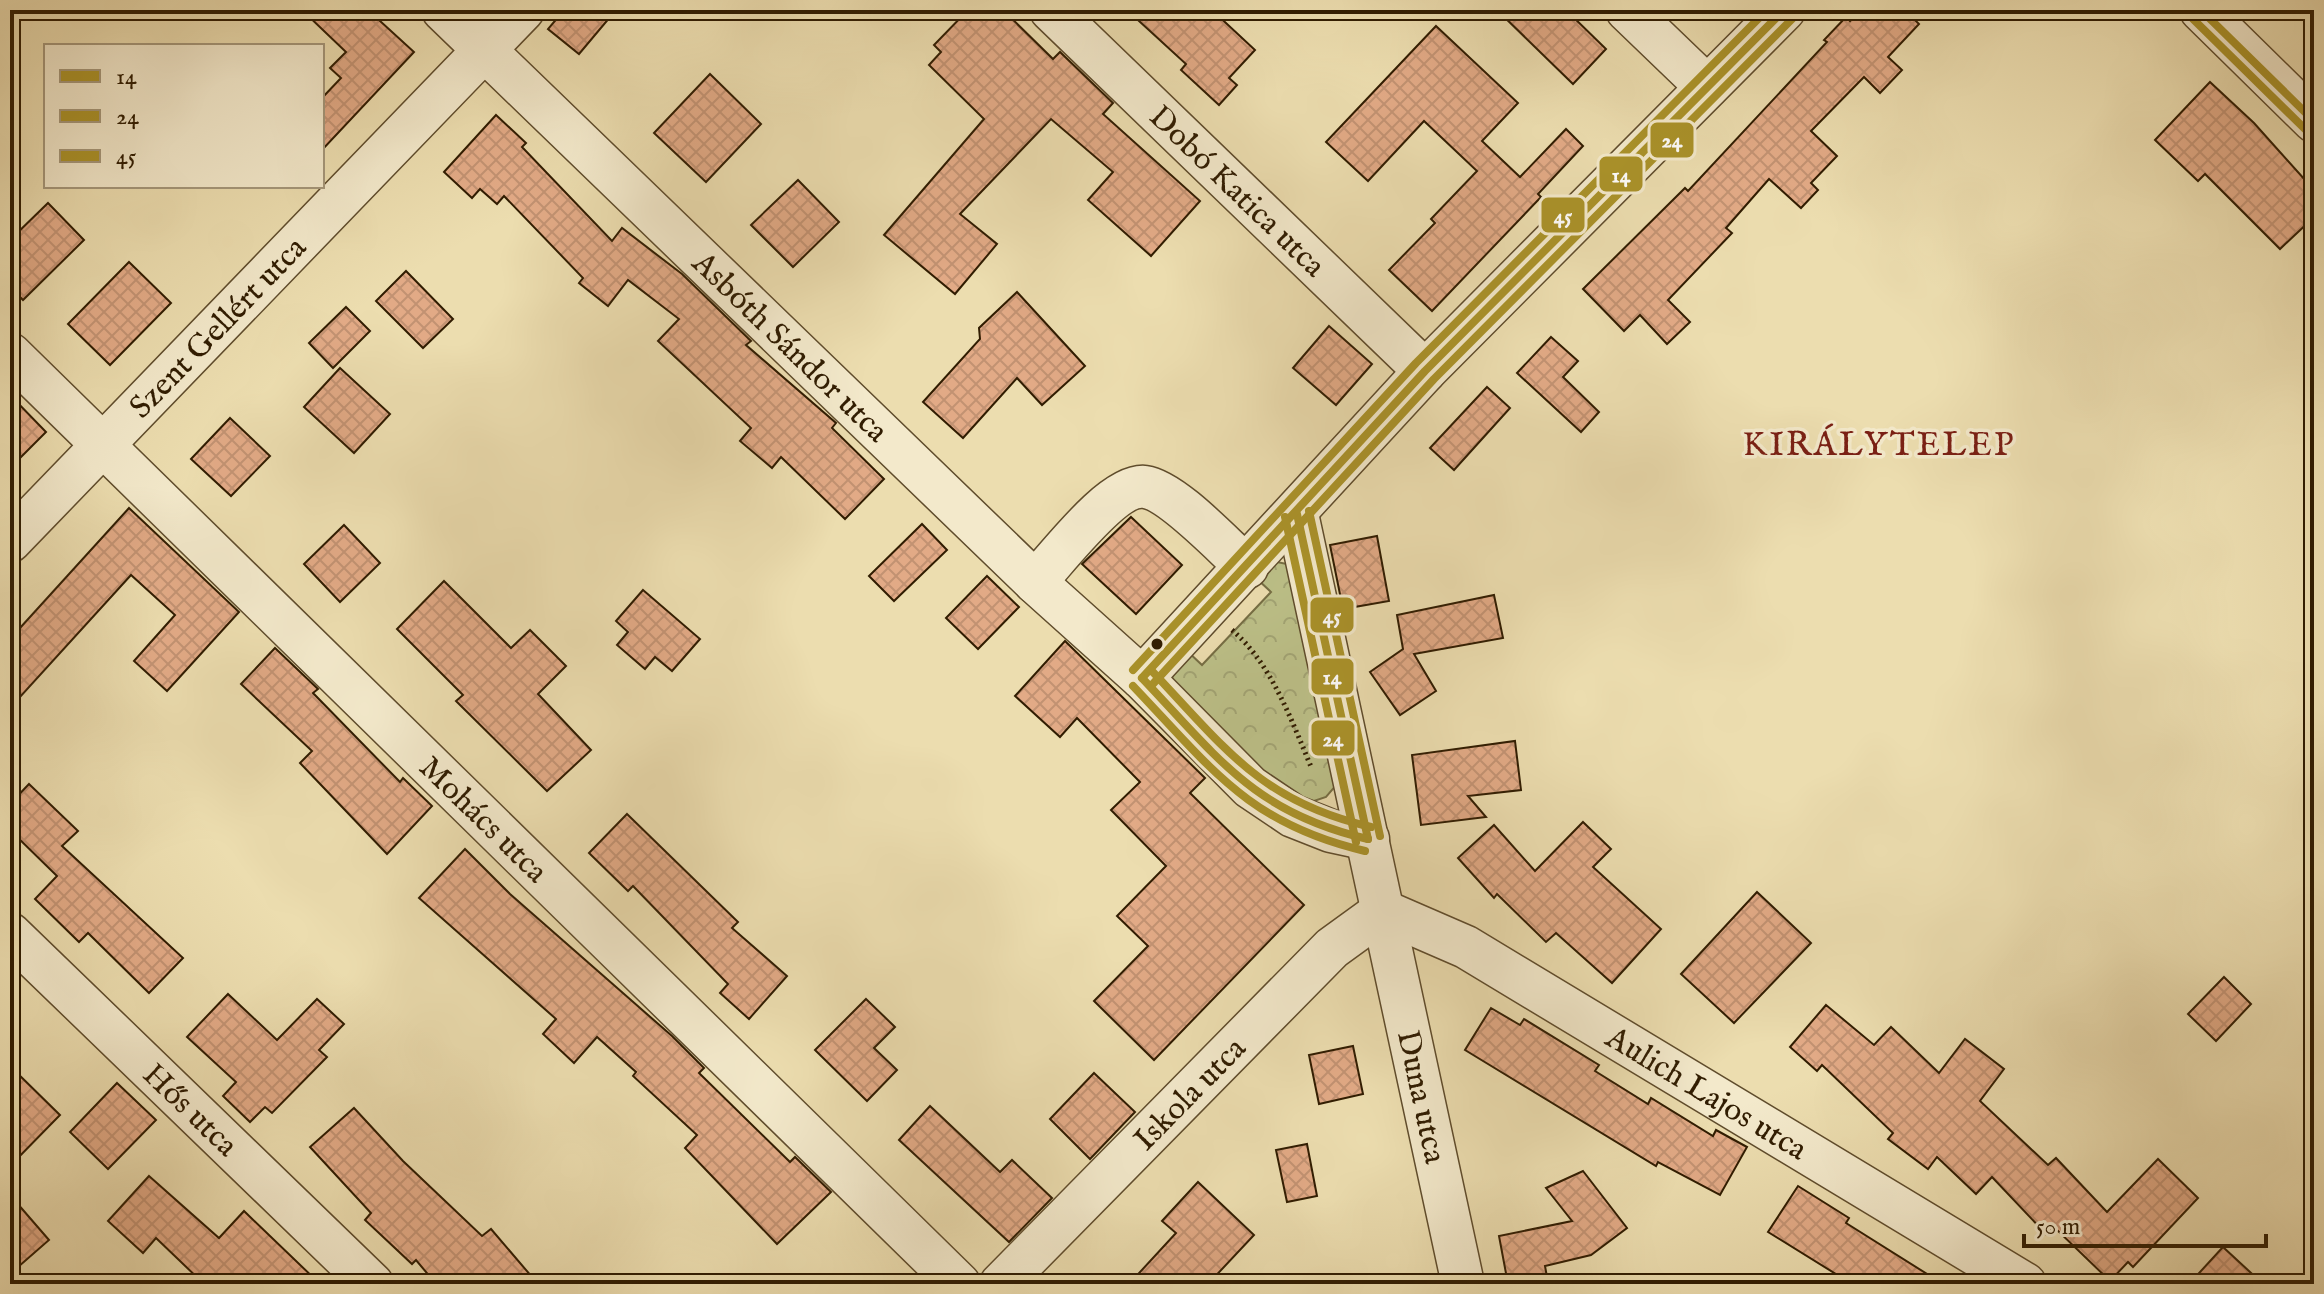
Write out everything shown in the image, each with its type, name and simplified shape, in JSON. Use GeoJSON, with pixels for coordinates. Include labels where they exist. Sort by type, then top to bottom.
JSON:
{"type":"FeatureCollection","features":[{"type":"Feature","properties":{"kind":"street","name":"Asbóth Sándor utca"},"geometry":{"type":"LineString","coordinates":[[443,10],[1035,582],[1142,678],[1265,799],[1293,816],[1331,831],[1368,839]]}},
{"type":"Feature","properties":{"kind":"street","name":"Szent Gellért utca"},"geometry":{"type":"LineString","coordinates":[[10,541],[523,10]]}},
{"type":"Feature","properties":{"kind":"street","name":"Dobó Katica utca"},"geometry":{"type":"LineString","coordinates":[[1051,10],[1425,371]]}},
{"type":"Feature","properties":{"kind":"street"},"geometry":{"type":"LineString","coordinates":[[1627,10],[1707,87]]}},
{"type":"Feature","properties":{"kind":"street"},"geometry":{"type":"LineString","coordinates":[[1142,678],[1297,514],[1425,371],[1784,10]]}},
{"type":"Feature","properties":{"kind":"street"},"geometry":{"type":"LineString","coordinates":[[2201,10],[2314,121]]}},
{"type":"Feature","properties":{"kind":"street","name":"Mohács utca"},"geometry":{"type":"LineString","coordinates":[[10,354],[959,1284]]}},
{"type":"Feature","properties":{"kind":"street"},"geometry":{"type":"LineString","coordinates":[[1035,582],[1112,499],[1136,487],[1148,487],[1164,495],[1247,567]]}},
{"type":"Feature","properties":{"kind":"street","name":"Duna utca"},"geometry":{"type":"LineString","coordinates":[[1297,514],[1463,1284]]}},
{"type":"Feature","properties":{"kind":"street","name":"Aulich Lajos utca"},"geometry":{"type":"LineString","coordinates":[[1383,911],[1466,947],[1977,1268],[2025,1284]]}},
{"type":"Feature","properties":{"kind":"street","name":"Iskola utca"},"geometry":{"type":"LineString","coordinates":[[1001,1284],[1332,948],[1383,911]]}},
{"type":"Feature","properties":{"kind":"street","name":"Hős utca"},"geometry":{"type":"LineString","coordinates":[[10,934],[372,1284]]}},
{"type":"Feature","properties":{"kind":"path"},"geometry":{"type":"LineString","coordinates":[[1206,609],[1256,656],[1291,720],[1315,778]]}},
{"type":"Feature","properties":{"kind":"green space"},"geometry":{"type":"Polygon","coordinates":[[[1277,562],[1287,564],[1338,783],[1326,797],[1314,801],[1281,784],[1234,748],[1192,708],[1172,677],[1185,649],[1202,665],[1271,592],[1255,577],[1277,562]]]}},
{"type":"Feature","properties":{"kind":"building"},"geometry":{"type":"Polygon","coordinates":[[[302,10],[368,10],[414,52],[324,148],[324,96],[341,78],[330,68],[346,52],[302,10]]]}},
{"type":"Feature","properties":{"kind":"building"},"geometry":{"type":"Polygon","coordinates":[[[564,10],[616,10],[579,54],[548,29],[564,10]]]}},
{"type":"Feature","properties":{"kind":"building"},"geometry":{"type":"Polygon","coordinates":[[[968,10],[1003,10],[1053,59],[1060,52],[1113,103],[1103,114],[1200,201],[1151,256],[1088,200],[1113,172],[1051,119],[960,214],[997,244],[955,294],[884,235],[984,119],[929,65],[941,52],[934,45],[968,10]]]}},
{"type":"Feature","properties":{"kind":"building"},"geometry":{"type":"Polygon","coordinates":[[[1127,10],[1212,10],[1255,50],[1229,78],[1237,85],[1219,105],[1181,70],[1186,64],[1127,10]]]}},
{"type":"Feature","properties":{"kind":"building"},"geometry":{"type":"Polygon","coordinates":[[[1497,10],[1566,10],[1606,49],[1573,84],[1497,10]]]}},
{"type":"Feature","properties":{"kind":"building"},"geometry":{"type":"Polygon","coordinates":[[[1860,10],[1905,10],[1919,24],[1888,57],[1902,70],[1880,93],[1864,77],[1811,131],[1837,156],[1811,183],[1818,190],[1801,208],[1769,179],[1726,228],[1732,233],[1668,300],[1690,322],[1667,344],[1640,315],[1624,331],[1583,289],[1685,188],[1688,191],[1827,42],[1824,40],[1846,17],[1850,21],[1860,10]]]}},
{"type":"Feature","properties":{"kind":"building"},"geometry":{"type":"Polygon","coordinates":[[[1436,26],[1518,103],[1482,141],[1520,177],[1566,129],[1583,146],[1538,194],[1541,197],[1432,311],[1389,270],[1435,223],[1431,219],[1477,171],[1424,121],[1368,181],[1326,142],[1436,26]]]}},
{"type":"Feature","properties":{"kind":"building"},"geometry":{"type":"Polygon","coordinates":[[[710,74],[761,124],[706,182],[654,133],[710,74]]]}},
{"type":"Feature","properties":{"kind":"building"},"geometry":{"type":"Polygon","coordinates":[[[2210,82],[2254,123],[2314,190],[2314,217],[2280,249],[2205,174],[2198,181],[2155,140],[2210,82]]]}},
{"type":"Feature","properties":{"kind":"building"},"geometry":{"type":"Polygon","coordinates":[[[496,115],[526,143],[522,147],[612,241],[622,228],[682,274],[751,341],[746,345],[836,423],[832,428],[884,479],[845,519],[781,457],[772,468],[740,441],[751,428],[658,341],[679,319],[628,280],[608,306],[579,283],[583,278],[504,196],[497,204],[480,189],[472,198],[444,172],[496,115]]]}},
{"type":"Feature","properties":{"kind":"building"},"geometry":{"type":"Polygon","coordinates":[[[798,180],[839,222],[793,267],[751,225],[798,180]]]}},
{"type":"Feature","properties":{"kind":"building"},"geometry":{"type":"Polygon","coordinates":[[[48,203],[84,240],[23,300],[10,287],[10,240],[48,203]]]}},
{"type":"Feature","properties":{"kind":"building"},"geometry":{"type":"Polygon","coordinates":[[[129,262],[171,303],[110,365],[68,324],[129,262]]]}},
{"type":"Feature","properties":{"kind":"building"},"geometry":{"type":"Polygon","coordinates":[[[406,271],[453,319],[423,348],[376,301],[406,271]]]}},
{"type":"Feature","properties":{"kind":"building"},"geometry":{"type":"Polygon","coordinates":[[[1017,292],[1085,366],[1042,405],[1017,378],[963,438],[923,402],[980,339],[979,328],[1017,292]]]}},
{"type":"Feature","properties":{"kind":"building"},"geometry":{"type":"Polygon","coordinates":[[[346,307],[370,331],[333,368],[309,343],[346,307]]]}},
{"type":"Feature","properties":{"kind":"building"},"geometry":{"type":"Polygon","coordinates":[[[1329,326],[1372,364],[1336,405],[1293,368],[1329,326]]]}},
{"type":"Feature","properties":{"kind":"building"},"geometry":{"type":"Polygon","coordinates":[[[1551,337],[1578,361],[1563,377],[1599,412],[1581,432],[1517,373],[1551,337]]]}},
{"type":"Feature","properties":{"kind":"building"},"geometry":{"type":"Polygon","coordinates":[[[340,368],[390,414],[354,453],[304,407],[340,368]]]}},
{"type":"Feature","properties":{"kind":"building"},"geometry":{"type":"Polygon","coordinates":[[[1487,387],[1510,408],[1454,470],[1430,448],[1487,387]]]}},
{"type":"Feature","properties":{"kind":"building"},"geometry":{"type":"Polygon","coordinates":[[[10,395],[46,432],[10,468],[10,395]]]}},
{"type":"Feature","properties":{"kind":"building"},"geometry":{"type":"Polygon","coordinates":[[[230,418],[270,456],[231,496],[191,459],[230,418]]]}},
{"type":"Feature","properties":{"kind":"building"},"geometry":{"type":"Polygon","coordinates":[[[129,508],[239,612],[167,691],[134,661],[175,615],[131,575],[10,708],[10,639],[129,508]]]}},
{"type":"Feature","properties":{"kind":"building"},"geometry":{"type":"Polygon","coordinates":[[[1131,517],[1182,565],[1136,614],[1082,564],[1131,517]]]}},
{"type":"Feature","properties":{"kind":"building"},"geometry":{"type":"Polygon","coordinates":[[[922,524],[947,550],[894,601],[869,576],[922,524]]]}},
{"type":"Feature","properties":{"kind":"building"},"geometry":{"type":"Polygon","coordinates":[[[344,525],[380,563],[340,602],[304,564],[344,525]]]}},
{"type":"Feature","properties":{"kind":"building"},"geometry":{"type":"Polygon","coordinates":[[[1377,536],[1389,601],[1343,609],[1330,545],[1377,536]]]}},
{"type":"Feature","properties":{"kind":"building"},"geometry":{"type":"Polygon","coordinates":[[[987,576],[1019,607],[978,649],[946,618],[987,576]]]}},
{"type":"Feature","properties":{"kind":"building"},"geometry":{"type":"Polygon","coordinates":[[[444,581],[511,648],[530,630],[566,666],[538,694],[591,750],[547,791],[456,701],[463,695],[397,629],[444,581]]]}},
{"type":"Feature","properties":{"kind":"building"},"geometry":{"type":"Polygon","coordinates":[[[643,590],[700,639],[672,671],[655,657],[645,669],[617,645],[628,632],[616,621],[643,590]]]}},
{"type":"Feature","properties":{"kind":"building"},"geometry":{"type":"Polygon","coordinates":[[[1494,595],[1503,638],[1414,654],[1436,691],[1400,715],[1370,672],[1403,649],[1397,615],[1494,595]]]}},
{"type":"Feature","properties":{"kind":"building"},"geometry":{"type":"Polygon","coordinates":[[[1065,641],[1205,778],[1190,793],[1304,905],[1154,1060],[1094,1001],[1148,946],[1117,916],[1166,866],[1111,810],[1140,782],[1077,718],[1060,737],[1015,696],[1065,641]]]}},
{"type":"Feature","properties":{"kind":"building"},"geometry":{"type":"Polygon","coordinates":[[[275,648],[318,689],[313,693],[400,782],[403,778],[432,806],[387,854],[300,763],[312,751],[241,684],[275,648]]]}},
{"type":"Feature","properties":{"kind":"building"},"geometry":{"type":"Polygon","coordinates":[[[1515,741],[1521,790],[1468,796],[1486,817],[1421,825],[1412,755],[1515,741]]]}},
{"type":"Feature","properties":{"kind":"building"},"geometry":{"type":"Polygon","coordinates":[[[29,784],[78,831],[62,846],[183,958],[149,993],[88,933],[79,942],[35,899],[57,876],[10,830],[10,804],[29,784]]]}},
{"type":"Feature","properties":{"kind":"building"},"geometry":{"type":"Polygon","coordinates":[[[627,814],[738,922],[732,928],[787,976],[749,1019],[720,993],[728,984],[633,886],[628,891],[589,853],[627,814]]]}},
{"type":"Feature","properties":{"kind":"building"},"geometry":{"type":"Polygon","coordinates":[[[1583,822],[1611,849],[1593,867],[1661,929],[1612,983],[1556,933],[1546,942],[1497,894],[1494,898],[1458,858],[1494,825],[1535,871],[1583,822]]]}},
{"type":"Feature","properties":{"kind":"building"},"geometry":{"type":"Polygon","coordinates":[[[465,849],[510,894],[672,1036],[704,1068],[699,1073],[790,1162],[795,1157],[831,1192],[777,1244],[685,1148],[697,1135],[633,1076],[636,1072],[597,1037],[574,1063],[543,1034],[556,1019],[419,898],[465,849]]]}},
{"type":"Feature","properties":{"kind":"building"},"geometry":{"type":"Polygon","coordinates":[[[1757,892],[1811,943],[1734,1023],[1681,974],[1757,892]]]}},
{"type":"Feature","properties":{"kind":"building"},"geometry":{"type":"Polygon","coordinates":[[[2224,977],[2251,1004],[2216,1041],[2188,1014],[2224,977]]]}},
{"type":"Feature","properties":{"kind":"building"},"geometry":{"type":"Polygon","coordinates":[[[228,994],[277,1040],[317,999],[344,1024],[319,1050],[327,1057],[272,1113],[265,1107],[250,1122],[223,1096],[236,1082],[187,1037],[228,994]]]}},
{"type":"Feature","properties":{"kind":"building"},"geometry":{"type":"Polygon","coordinates":[[[866,999],[895,1027],[874,1048],[897,1070],[867,1101],[815,1050],[866,999]]]}},
{"type":"Feature","properties":{"kind":"building"},"geometry":{"type":"Polygon","coordinates":[[[1826,1005],[1874,1045],[1891,1027],[1939,1073],[1965,1039],[2004,1069],[1980,1101],[2048,1165],[2056,1158],[2107,1212],[2158,1159],[2198,1198],[2133,1267],[2128,1262],[2110,1281],[2054,1227],[2046,1234],[1992,1177],[1976,1194],[1937,1157],[1928,1169],[1888,1139],[1893,1133],[1822,1065],[1817,1071],[1790,1047],[1826,1005]]]}},
{"type":"Feature","properties":{"kind":"building"},"geometry":{"type":"Polygon","coordinates":[[[1491,1008],[1520,1025],[1524,1019],[1599,1065],[1595,1071],[1648,1104],[1651,1098],[1713,1136],[1716,1130],[1747,1147],[1720,1195],[1658,1162],[1656,1166],[1465,1050],[1491,1008]]]}},
{"type":"Feature","properties":{"kind":"building"},"geometry":{"type":"Polygon","coordinates":[[[1353,1046],[1363,1094],[1319,1104],[1309,1055],[1353,1046]]]}},
{"type":"Feature","properties":{"kind":"building"},"geometry":{"type":"Polygon","coordinates":[[[10,1066],[60,1115],[10,1166],[10,1066]]]}},
{"type":"Feature","properties":{"kind":"building"},"geometry":{"type":"Polygon","coordinates":[[[1094,1073],[1135,1112],[1090,1159],[1050,1119],[1094,1073]]]}},
{"type":"Feature","properties":{"kind":"building"},"geometry":{"type":"Polygon","coordinates":[[[117,1083],[156,1120],[108,1169],[70,1132],[117,1083]]]}},
{"type":"Feature","properties":{"kind":"building"},"geometry":{"type":"Polygon","coordinates":[[[930,1106],[1000,1172],[1012,1160],[1052,1198],[1009,1242],[899,1140],[930,1106]]]}},
{"type":"Feature","properties":{"kind":"building"},"geometry":{"type":"Polygon","coordinates":[[[354,1108],[403,1161],[482,1236],[491,1229],[538,1284],[436,1284],[416,1260],[412,1264],[365,1220],[371,1213],[310,1147],[354,1108]]]}},
{"type":"Feature","properties":{"kind":"building"},"geometry":{"type":"Polygon","coordinates":[[[1307,1144],[1317,1196],[1287,1202],[1276,1150],[1307,1144]]]}},
{"type":"Feature","properties":{"kind":"building"},"geometry":{"type":"Polygon","coordinates":[[[1583,1171],[1627,1228],[1591,1255],[1545,1266],[1547,1277],[1508,1284],[1499,1236],[1572,1221],[1546,1188],[1583,1171]]]}},
{"type":"Feature","properties":{"kind":"building"},"geometry":{"type":"Polygon","coordinates":[[[149,1176],[219,1238],[244,1211],[320,1284],[204,1284],[156,1238],[143,1253],[108,1221],[149,1176]]]}},
{"type":"Feature","properties":{"kind":"building"},"geometry":{"type":"Polygon","coordinates":[[[1198,1182],[1254,1235],[1208,1284],[1129,1284],[1176,1233],[1162,1221],[1198,1182]]]}},
{"type":"Feature","properties":{"kind":"building"},"geometry":{"type":"Polygon","coordinates":[[[1798,1186],[1849,1218],[1846,1223],[1943,1284],[1852,1284],[1768,1232],[1798,1186]]]}},
{"type":"Feature","properties":{"kind":"building"},"geometry":{"type":"Polygon","coordinates":[[[10,1195],[49,1240],[10,1274],[10,1195]]]}},
{"type":"Feature","properties":{"kind":"building"},"geometry":{"type":"Polygon","coordinates":[[[2223,1247],[2263,1284],[2189,1284],[2223,1247]]]}},
{"type":"Feature","properties":{"kind":"transit line","name":"45"},"geometry":{"type":"LineString","coordinates":[[1133,670],[1416,363],[1767,10]]}},
{"type":"Feature","properties":{"kind":"transit line","name":"14"},"geometry":{"type":"LineString","coordinates":[[1142,678],[1425,371],[1784,10]]}},
{"type":"Feature","properties":{"kind":"transit line","name":"14"},"geometry":{"type":"LineString","coordinates":[[2201,10],[2314,121]]}},
{"type":"Feature","properties":{"kind":"transit line","name":"24"},"geometry":{"type":"LineString","coordinates":[[1151,686],[1434,379],[1793,18]]}},
{"type":"Feature","properties":{"kind":"transit line","name":"24"},"geometry":{"type":"LineString","coordinates":[[2193,19],[2306,130]]}},
{"type":"Feature","properties":{"kind":"transit line","name":"45"},"geometry":{"type":"LineString","coordinates":[[1309,511],[1380,836]]}},
{"type":"Feature","properties":{"kind":"transit line","name":"14"},"geometry":{"type":"LineString","coordinates":[[1297,514],[1368,839]]}},
{"type":"Feature","properties":{"kind":"transit line","name":"24"},"geometry":{"type":"LineString","coordinates":[[1285,517],[1356,842]]}},
{"type":"Feature","properties":{"kind":"transit line","name":"45"},"geometry":{"type":"LineString","coordinates":[[1151,670],[1224,747],[1272,787],[1300,803],[1371,827]]}},
{"type":"Feature","properties":{"kind":"transit line","name":"14"},"geometry":{"type":"LineString","coordinates":[[1142,678],[1217,757],[1267,798],[1329,828],[1368,839]]}},
{"type":"Feature","properties":{"kind":"transit line","name":"24"},"geometry":{"type":"LineString","coordinates":[[1133,686],[1210,767],[1261,809],[1325,840],[1365,851]]}},
{"type":"Feature","properties":{"kind":"district","name":"KIRÁLYTELEP"},"geometry":{"type":"Point","coordinates":[1879,443]}}]}
